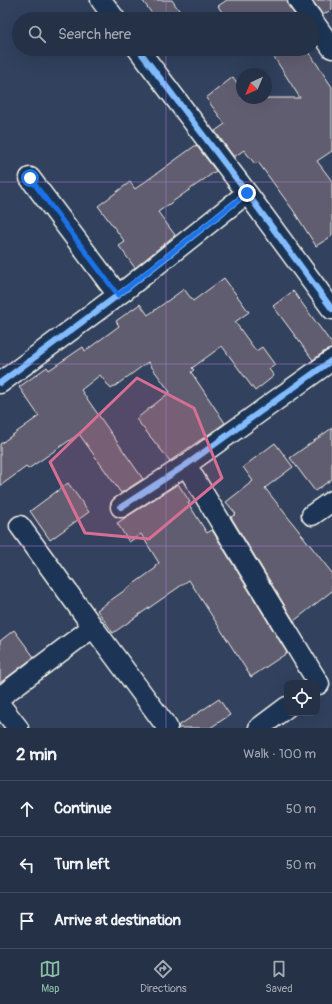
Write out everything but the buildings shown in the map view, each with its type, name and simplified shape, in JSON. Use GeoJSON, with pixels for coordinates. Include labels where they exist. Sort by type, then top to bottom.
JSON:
{"type":"FeatureCollection","features":[{"type":"Feature","properties":{"kind":"street"},"geometry":{"type":"LineString","coordinates":[[101,0],[110,12]]}},
{"type":"Feature","properties":{"kind":"street"},"geometry":{"type":"LineString","coordinates":[[298,0],[308,12]]}},
{"type":"Feature","properties":{"kind":"street"},"geometry":{"type":"LineString","coordinates":[[320,27],[332,48]]}},
{"type":"Feature","properties":{"kind":"street"},"geometry":{"type":"LineString","coordinates":[[143,56],[247,193],[332,309]]}},
{"type":"Feature","properties":{"kind":"street"},"geometry":{"type":"LineString","coordinates":[[30,178],[118,295]]}},
{"type":"Feature","properties":{"kind":"street"},"geometry":{"type":"LineString","coordinates":[[0,383],[118,295],[247,193]]}},
{"type":"Feature","properties":{"kind":"street"},"geometry":{"type":"LineString","coordinates":[[121,507],[186,465],[332,360]]}},
{"type":"Feature","properties":{"kind":"street"},"geometry":{"type":"LineString","coordinates":[[186,465],[323,680]]}},
{"type":"Feature","properties":{"kind":"street"},"geometry":{"type":"LineString","coordinates":[[312,515],[332,501]]}},
{"type":"Feature","properties":{"kind":"street"},"geometry":{"type":"LineString","coordinates":[[20,526],[167,727]]}},
{"type":"Feature","properties":{"kind":"street"},"geometry":{"type":"LineString","coordinates":[[0,697],[93,627]]}},
{"type":"Feature","properties":{"kind":"street"},"geometry":{"type":"LineString","coordinates":[[0,705],[18,728]]}},
{"type":"Feature","properties":{"kind":"street"},"geometry":{"type":"LineString","coordinates":[[259,728],[284,709]]}},
{"type":"Feature","properties":{"kind":"highlighted area"},"geometry":{"type":"Polygon","coordinates":[[[137,378],[194,408],[222,478],[149,539],[85,533],[50,462],[137,378]]]}},
{"type":"Feature","properties":{"kind":"cycle path"},"geometry":{"type":"LineString","coordinates":[[143,56],[247,193],[332,309]]}},
{"type":"Feature","properties":{"kind":"cycle path"},"geometry":{"type":"LineString","coordinates":[[0,383],[129,287],[247,193]]}},
{"type":"Feature","properties":{"kind":"cycle path"},"geometry":{"type":"LineString","coordinates":[[121,507],[186,465],[332,360]]}},
{"type":"Feature","properties":{"kind":"route"},"geometry":{"type":"LineString","coordinates":[[30,178],[118,295],[247,193]]}}]}
